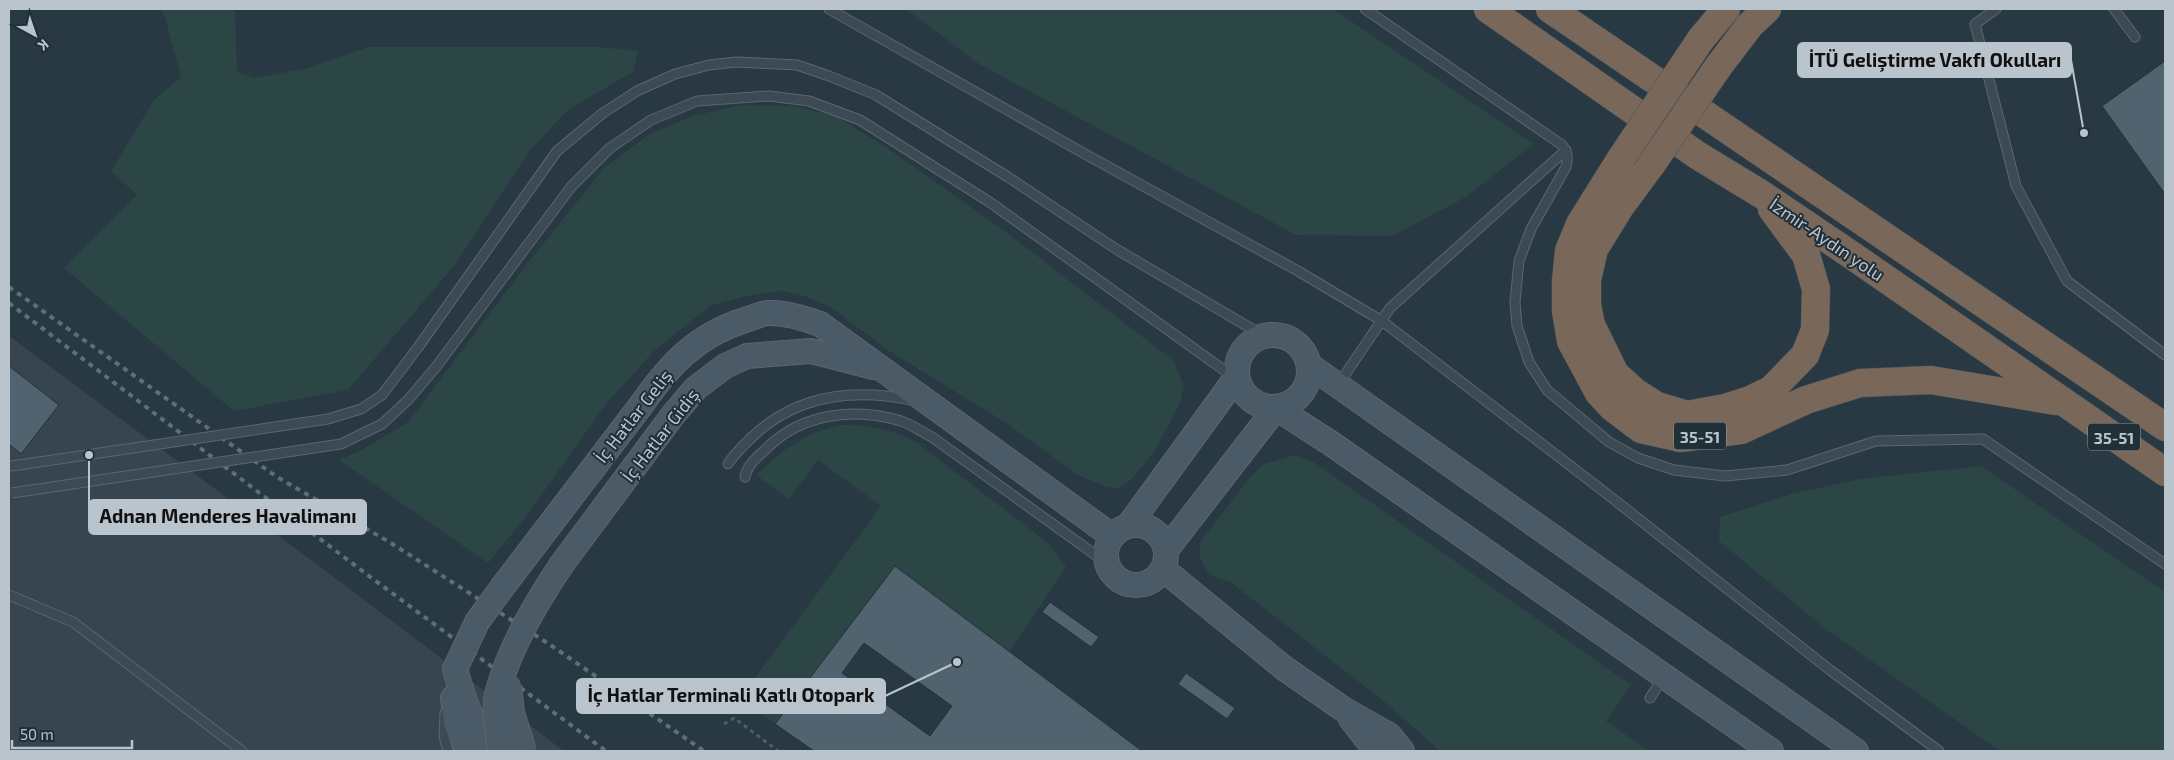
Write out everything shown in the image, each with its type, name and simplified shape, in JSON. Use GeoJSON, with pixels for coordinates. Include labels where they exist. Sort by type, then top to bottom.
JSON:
{"type":"FeatureCollection","features":[{"type":"Feature","properties":{"kind":"highway","name":"İzmir-Aydın yolu"},"geometry":{"type":"LineString","coordinates":[[1488,9],[1697,155],[1761,194],[2165,472]]}},
{"type":"Feature","properties":{"kind":"highway","name":"İzmir-Aydın yolu"},"geometry":{"type":"LineString","coordinates":[[1550,9],[2165,427]]}},
{"type":"Feature","properties":{"kind":"highway","name":"35-51"},"geometry":{"type":"LineString","coordinates":[[1726,9],[1701,39],[1622,157],[1580,224],[1569,251],[1566,311],[1571,341],[1599,393],[1612,407],[1641,429],[1681,438],[1741,430],[1806,400],[1860,383],[1931,380],[2063,402]]}},
{"type":"Feature","properties":{"kind":"highway"},"geometry":{"type":"LineString","coordinates":[[1761,194],[1806,255],[1816,289],[1815,330],[1805,355],[1771,390],[1750,400],[1725,408],[1687,415],[1656,406],[1635,392],[1616,374],[1591,325],[1587,306],[1587,280],[1594,249],[1620,207],[1718,68],[1750,25],[1767,9]]}},
{"type":"Feature","properties":{"kind":"street","name":"İç Hatlar Geliş"},"geometry":{"type":"LineString","coordinates":[[468,751],[456,723],[453,695],[455,669],[477,622],[642,404],[663,373],[696,344],[728,325],[767,313],[798,316],[820,324],[887,370],[951,418],[1121,531]]}},
{"type":"Feature","properties":{"kind":"street"},"geometry":{"type":"LineString","coordinates":[[1236,378],[1244,394],[1253,402],[1264,407],[1276,408],[1287,405],[1298,398],[1305,388],[1309,377],[1309,365],[1305,353],[1298,344],[1287,337],[1276,334],[1252,340],[1244,349],[1238,359],[1236,378],[1121,531],[1106,554],[1112,573],[1120,580],[1138,585],[1156,577],[1164,559],[1276,408]]}},
{"type":"Feature","properties":{"kind":"street","name":"İç Hatlar Gidiş"},"geometry":{"type":"LineString","coordinates":[[500,751],[496,721],[497,695],[513,652],[535,605],[562,564],[673,415],[696,388],[725,366],[747,356],[811,351],[887,370]]}},
{"type":"Feature","properties":{"kind":"street"},"geometry":{"type":"LineString","coordinates":[[1309,365],[1856,751]]}},
{"type":"Feature","properties":{"kind":"street"},"geometry":{"type":"LineString","coordinates":[[1276,408],[1332,444],[1771,751]]}},
{"type":"Feature","properties":{"kind":"street"},"geometry":{"type":"LineString","coordinates":[[1121,531],[1148,527],[1156,532],[1162,540],[1164,559],[1284,668],[1343,709],[1389,735],[1402,751]]}},
{"type":"Feature","properties":{"kind":"street","name":"İç Hatlar Gidiş"},"geometry":{"type":"LineString","coordinates":[[513,652],[509,684],[512,713],[524,751]]}},
{"type":"Feature","properties":{"kind":"street"},"geometry":{"type":"LineString","coordinates":[[455,669],[465,704],[481,736],[494,751]]}},
{"type":"Feature","properties":{"kind":"street"},"geometry":{"type":"LineString","coordinates":[[1343,709],[1376,751]]}},
{"type":"Feature","properties":{"kind":"lane"},"geometry":{"type":"LineString","coordinates":[[829,9],[1093,159],[1298,271],[1382,322],[1607,494],[1830,670],[1940,751]]}},
{"type":"Feature","properties":{"kind":"lane"},"geometry":{"type":"LineString","coordinates":[[1365,9],[1566,150],[1568,156],[1566,167],[1531,229],[1519,261],[1515,302],[1517,326],[1529,362],[1547,390],[1609,442],[1638,458],[1674,470],[1725,476],[1787,470],[1876,442],[1983,439],[2165,564]]}},
{"type":"Feature","properties":{"kind":"lane"},"geometry":{"type":"LineString","coordinates":[[1996,9],[1975,24],[2016,186],[2067,281],[2165,355]]}},
{"type":"Feature","properties":{"kind":"lane"},"geometry":{"type":"LineString","coordinates":[[2114,9],[2135,37]]}},
{"type":"Feature","properties":{"kind":"lane"},"geometry":{"type":"LineString","coordinates":[[9,466],[328,419],[361,409],[382,395],[419,346],[557,151],[603,113],[637,91],[684,72],[709,65],[736,62],[797,65],[876,95],[1008,177],[1116,248],[1264,336]]}},
{"type":"Feature","properties":{"kind":"lane"},"geometry":{"type":"LineString","coordinates":[[10,494],[340,444],[382,424],[408,400],[436,367],[571,187],[610,148],[650,120],[697,101],[769,96],[809,101],[860,120],[992,203],[1236,378]]}},
{"type":"Feature","properties":{"kind":"lane"},"geometry":{"type":"LineString","coordinates":[[1338,385],[1390,308],[1401,296],[1566,150]]}},
{"type":"Feature","properties":{"kind":"lane"},"geometry":{"type":"LineString","coordinates":[[728,464],[732,457],[776,417],[831,396],[858,394],[887,395],[914,401],[951,418]]}},
{"type":"Feature","properties":{"kind":"lane"},"geometry":{"type":"LineString","coordinates":[[745,476],[747,468],[775,440],[812,420],[844,414],[879,416],[903,422],[932,437],[1108,564]]}},
{"type":"Feature","properties":{"kind":"lane"},"geometry":{"type":"LineString","coordinates":[[9,596],[73,622],[242,751]]}},
{"type":"Feature","properties":{"kind":"lane"},"geometry":{"type":"LineString","coordinates":[[448,751],[444,736],[445,696],[455,669]]}},
{"type":"Feature","properties":{"kind":"lane"},"geometry":{"type":"LineString","coordinates":[[1650,698],[1664,676]]}},
{"type":"Feature","properties":{"kind":"path"},"geometry":{"type":"LineString","coordinates":[[724,724],[734,718],[778,751]]}},
{"type":"Feature","properties":{"kind":"shaded area"},"geometry":{"type":"Polygon","coordinates":[[[9,336],[330,574],[564,751],[9,751],[9,336]]]}},
{"type":"Feature","properties":{"kind":"green space"},"geometry":{"type":"Polygon","coordinates":[[[160,9],[235,9],[237,72],[254,78],[308,68],[368,47],[598,47],[638,51],[633,72],[569,109],[531,149],[454,266],[348,390],[234,411],[64,268],[137,195],[111,171],[154,100],[181,77],[164,14],[160,9]]]}},
{"type":"Feature","properties":{"kind":"green space"},"geometry":{"type":"Polygon","coordinates":[[[906,9],[1333,9],[1534,144],[1466,197],[1392,236],[1296,235],[979,64],[906,9]]]}},
{"type":"Feature","properties":{"kind":"green space"},"geometry":{"type":"Polygon","coordinates":[[[741,105],[792,106],[835,116],[886,147],[1010,235],[1174,361],[1184,386],[1180,403],[1156,449],[1133,478],[1118,489],[1104,486],[1076,474],[1008,424],[889,351],[830,307],[804,296],[782,291],[747,296],[711,305],[654,351],[606,404],[528,514],[488,563],[339,460],[362,450],[408,422],[531,259],[604,168],[648,135],[692,116],[741,105]]]}},
{"type":"Feature","properties":{"kind":"green space"},"geometry":{"type":"Polygon","coordinates":[[[840,425],[879,428],[897,433],[916,442],[1047,542],[1066,567],[1009,652],[895,566],[775,724],[741,697],[881,506],[818,460],[789,499],[756,475],[784,450],[813,433],[840,425]]]}},
{"type":"Feature","properties":{"kind":"green space"},"geometry":{"type":"Polygon","coordinates":[[[1295,455],[1315,463],[1631,685],[1606,721],[1649,751],[1440,751],[1387,704],[1229,581],[1214,576],[1209,572],[1201,561],[1200,547],[1202,539],[1252,475],[1264,464],[1295,455]]]}},
{"type":"Feature","properties":{"kind":"green space"},"geometry":{"type":"Polygon","coordinates":[[[1981,466],[2165,592],[2165,751],[2000,751],[1827,630],[1719,541],[1720,517],[1795,493],[1860,479],[1981,466]]]}},
{"type":"Feature","properties":{"kind":"building"},"geometry":{"type":"Polygon","coordinates":[[[2165,61],[2165,194],[2102,106],[2165,61]]]}},
{"type":"Feature","properties":{"kind":"building"},"geometry":{"type":"Polygon","coordinates":[[[9,366],[59,405],[21,454],[9,444],[9,366]]]}},
{"type":"Feature","properties":{"kind":"building"},"geometry":{"type":"Polygon","coordinates":[[[895,566],[1142,751],[814,751],[775,724],[895,566]],[[864,643],[842,673],[930,736],[952,706],[864,643]]]}},
{"type":"Feature","properties":{"kind":"building"},"geometry":{"type":"Polygon","coordinates":[[[1050,602],[1099,637],[1091,647],[1042,612],[1050,602]]]}},
{"type":"Feature","properties":{"kind":"building"},"geometry":{"type":"Polygon","coordinates":[[[1186,673],[1235,708],[1227,719],[1178,684],[1186,673]]]}},
{"type":"Feature","properties":{"kind":"railway"},"geometry":{"type":"LineString","coordinates":[[9,287],[277,477],[391,543],[549,644],[704,751]]}},
{"type":"Feature","properties":{"kind":"railway"},"geometry":{"type":"LineString","coordinates":[[9,303],[369,576],[606,751]]}},
{"type":"Feature","properties":{"kind":"place","name":"İTÜ Geliştirme Vakfı Okulları"},"geometry":{"type":"Point","coordinates":[2084,133]}},
{"type":"Feature","properties":{"kind":"place","name":"Adnan Menderes Havalimanı"},"geometry":{"type":"Point","coordinates":[89,455]}},
{"type":"Feature","properties":{"kind":"place","name":"İç Hatlar Terminali Katlı Otopark"},"geometry":{"type":"Point","coordinates":[957,662]}}]}
